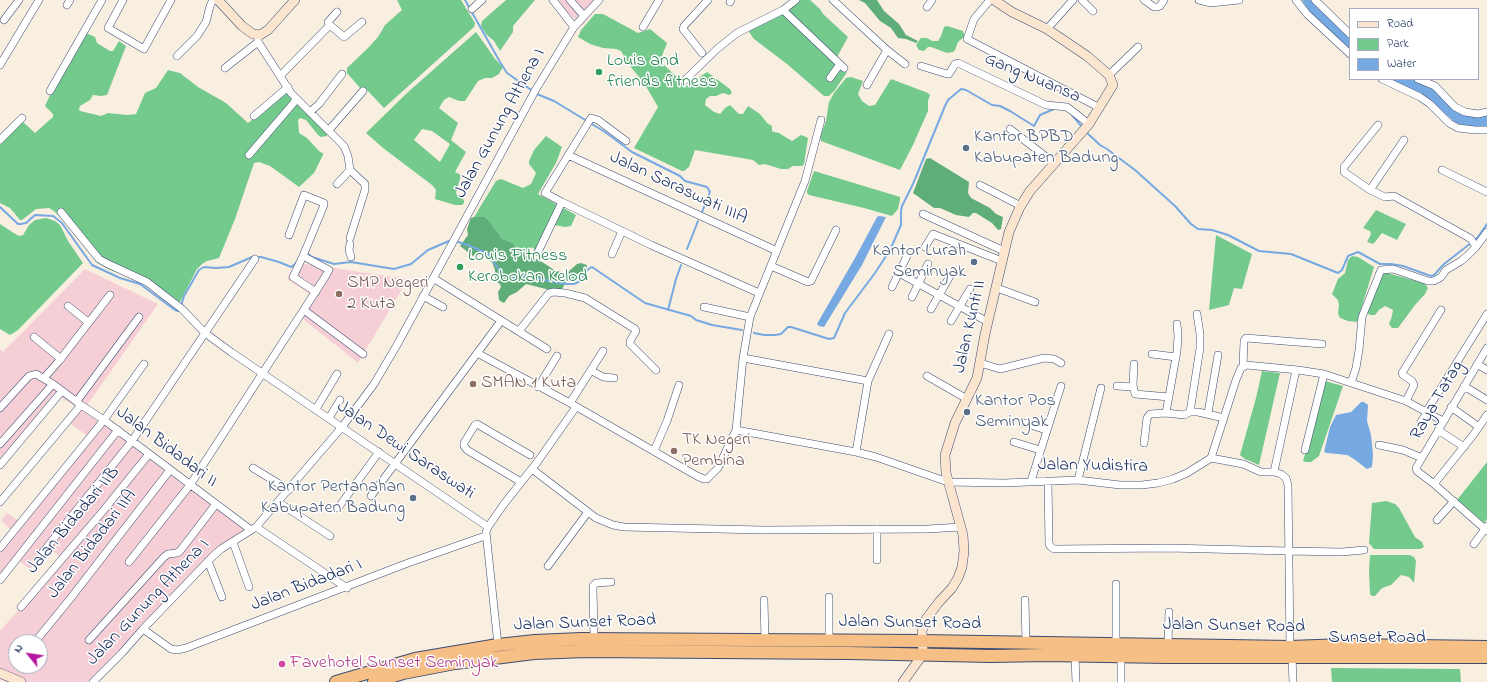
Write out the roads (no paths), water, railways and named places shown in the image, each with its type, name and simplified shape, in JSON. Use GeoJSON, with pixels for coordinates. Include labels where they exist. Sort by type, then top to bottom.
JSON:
{"type":"FeatureCollection","features":[{"type":"Feature","properties":{"kind":"highway","name":"Jalan Sunset Road"},"geometry":{"type":"LineString","coordinates":[[336,682],[415,659],[535,641],[594,639],[1168,644],[1291,652],[1345,645],[1487,647]]}},
{"type":"Feature","properties":{"kind":"highway","name":"Jalan Sunset Road"},"geometry":{"type":"LineString","coordinates":[[374,682],[454,663],[534,653],[691,651],[1075,656]]}},
{"type":"Feature","properties":{"kind":"highway","name":"Sunset Road"},"geometry":{"type":"LineString","coordinates":[[1075,656],[1121,657],[1291,652],[1487,657]]}},
{"type":"Feature","properties":{"kind":"street"},"geometry":{"type":"LineString","coordinates":[[4,20],[19,0]]}},
{"type":"Feature","properties":{"kind":"street"},"geometry":{"type":"LineString","coordinates":[[0,66],[39,0]]}},
{"type":"Feature","properties":{"kind":"street"},"geometry":{"type":"LineString","coordinates":[[50,91],[102,0]]}},
{"type":"Feature","properties":{"kind":"street"},"geometry":{"type":"LineString","coordinates":[[123,0],[108,27],[144,49],[171,0]]}},
{"type":"Feature","properties":{"kind":"street"},"geometry":{"type":"LineString","coordinates":[[177,56],[197,36],[206,22],[213,0]]}},
{"type":"Feature","properties":{"kind":"street"},"geometry":{"type":"LineString","coordinates":[[218,0],[242,26],[258,38],[280,76],[297,99],[329,130],[346,150],[350,170],[365,184],[366,187],[350,241],[349,250],[351,257]]}},
{"type":"Feature","properties":{"kind":"street"},"geometry":{"type":"LineString","coordinates":[[225,68],[263,35],[295,0]]}},
{"type":"Feature","properties":{"kind":"street"},"geometry":{"type":"LineString","coordinates":[[472,9],[482,0]]}},
{"type":"Feature","properties":{"kind":"street"},"geometry":{"type":"LineString","coordinates":[[554,0],[574,27]]}},
{"type":"Feature","properties":{"kind":"street"},"geometry":{"type":"LineString","coordinates":[[570,0],[584,16]]}},
{"type":"Feature","properties":{"kind":"street","name":"Jalan Gunung Athena I"},"geometry":{"type":"LineString","coordinates":[[433,278],[534,92],[574,27],[599,0]]}},
{"type":"Feature","properties":{"kind":"street"},"geometry":{"type":"LineString","coordinates":[[643,27],[659,0]]}},
{"type":"Feature","properties":{"kind":"street"},"geometry":{"type":"LineString","coordinates":[[702,53],[683,30],[684,26],[708,0]]}},
{"type":"Feature","properties":{"kind":"street"},"geometry":{"type":"LineString","coordinates":[[684,81],[717,49],[737,33],[783,10],[796,0]]}},
{"type":"Feature","properties":{"kind":"street"},"geometry":{"type":"LineString","coordinates":[[833,0],[887,50],[905,64]]}},
{"type":"Feature","properties":{"kind":"street"},"geometry":{"type":"LineString","coordinates":[[927,7],[932,0]]}},
{"type":"Feature","properties":{"kind":"street"},"geometry":{"type":"LineString","coordinates":[[990,0],[974,19],[967,39],[1100,108]]}},
{"type":"Feature","properties":{"kind":"street"},"geometry":{"type":"LineString","coordinates":[[994,0],[1012,12],[1047,29],[1087,56],[1111,79],[1138,47]]}},
{"type":"Feature","properties":{"kind":"street"},"geometry":{"type":"LineString","coordinates":[[1047,29],[1073,0]]}},
{"type":"Feature","properties":{"kind":"street"},"geometry":{"type":"LineString","coordinates":[[1082,0],[1093,11]]}},
{"type":"Feature","properties":{"kind":"street"},"geometry":{"type":"LineString","coordinates":[[1144,0],[1154,7],[1160,6],[1164,0]]}},
{"type":"Feature","properties":{"kind":"street"},"geometry":{"type":"LineString","coordinates":[[1199,0],[1211,3],[1239,0]]}},
{"type":"Feature","properties":{"kind":"street"},"geometry":{"type":"LineString","coordinates":[[1296,0],[1307,14],[1349,53]]}},
{"type":"Feature","properties":{"kind":"street"},"geometry":{"type":"LineString","coordinates":[[1314,0],[1349,33]]}},
{"type":"Feature","properties":{"kind":"street"},"geometry":{"type":"LineString","coordinates":[[783,10],[842,66],[830,78]]}},
{"type":"Feature","properties":{"kind":"street"},"geometry":{"type":"LineString","coordinates":[[337,12],[328,22],[330,26],[344,37],[362,22]]}},
{"type":"Feature","properties":{"kind":"street"},"geometry":{"type":"LineString","coordinates":[[280,76],[330,26]]}},
{"type":"Feature","properties":{"kind":"street"},"geometry":{"type":"LineString","coordinates":[[868,85],[887,50]]}},
{"type":"Feature","properties":{"kind":"street","name":"Gang Nuansa"},"geometry":{"type":"LineString","coordinates":[[921,66],[949,74],[955,64],[958,63],[1046,105],[1067,107],[1089,124]]}},
{"type":"Feature","properties":{"kind":"street"},"geometry":{"type":"LineString","coordinates":[[310,112],[319,104],[342,74]]}},
{"type":"Feature","properties":{"kind":"street","name":"Jalan Kunti II"},"geometry":{"type":"LineString","coordinates":[[923,654],[922,631],[926,619],[952,588],[962,567],[964,551],[962,527],[948,482],[945,467],[947,447],[958,416],[977,378],[988,322],[1009,232],[1030,191],[1089,124],[1100,108],[1112,88],[1111,79]]}},
{"type":"Feature","properties":{"kind":"street"},"geometry":{"type":"LineString","coordinates":[[1384,80],[1420,97],[1430,104],[1449,123],[1458,128],[1487,130]]}},
{"type":"Feature","properties":{"kind":"street"},"geometry":{"type":"LineString","coordinates":[[1420,80],[1435,86],[1455,106],[1465,112],[1478,114],[1487,112]]}},
{"type":"Feature","properties":{"kind":"street"},"geometry":{"type":"LineString","coordinates":[[254,116],[288,87]]}},
{"type":"Feature","properties":{"kind":"street"},"geometry":{"type":"LineString","coordinates":[[329,130],[363,91]]}},
{"type":"Feature","properties":{"kind":"street"},"geometry":{"type":"LineString","coordinates":[[249,155],[297,99]]}},
{"type":"Feature","properties":{"kind":"street"},"geometry":{"type":"LineString","coordinates":[[0,140],[22,118]]}},
{"type":"Feature","properties":{"kind":"street"},"geometry":{"type":"LineString","coordinates":[[626,141],[598,120],[591,118],[545,193],[622,231],[759,293]]}},
{"type":"Feature","properties":{"kind":"street"},"geometry":{"type":"LineString","coordinates":[[477,353],[702,478],[707,479],[715,472],[736,430],[743,358],[750,317],[805,182],[821,120]]}},
{"type":"Feature","properties":{"kind":"street"},"geometry":{"type":"LineString","coordinates":[[1378,125],[1344,167],[1344,172],[1370,190],[1385,197],[1394,196],[1474,243]]}},
{"type":"Feature","properties":{"kind":"street"},"geometry":{"type":"LineString","coordinates":[[1010,128],[1054,163]]}},
{"type":"Feature","properties":{"kind":"street"},"geometry":{"type":"LineString","coordinates":[[1370,190],[1404,140]]}},
{"type":"Feature","properties":{"kind":"street","name":"Jalan Saraswati IIIA"},"geometry":{"type":"LineString","coordinates":[[568,155],[777,251]]}},
{"type":"Feature","properties":{"kind":"street"},"geometry":{"type":"LineString","coordinates":[[337,184],[350,170]]}},
{"type":"Feature","properties":{"kind":"street"},"geometry":{"type":"LineString","coordinates":[[1442,170],[1487,192]]}},
{"type":"Feature","properties":{"kind":"street"},"geometry":{"type":"LineString","coordinates":[[980,185],[1021,206]]}},
{"type":"Feature","properties":{"kind":"street"},"geometry":{"type":"LineString","coordinates":[[289,235],[304,195],[324,203],[293,277],[316,292]]}},
{"type":"Feature","properties":{"kind":"street"},"geometry":{"type":"LineString","coordinates":[[538,252],[562,202]]}},
{"type":"Feature","properties":{"kind":"street","name":"Jalan Dewi Saraswati"},"geometry":{"type":"LineString","coordinates":[[61,212],[96,257],[147,282],[180,308],[205,333],[488,527]]}},
{"type":"Feature","properties":{"kind":"street"},"geometry":{"type":"LineString","coordinates":[[923,214],[1004,251]]}},
{"type":"Feature","properties":{"kind":"street"},"geometry":{"type":"LineString","coordinates":[[771,266],[808,282],[810,281],[836,230]]}},
{"type":"Feature","properties":{"kind":"street"},"geometry":{"type":"LineString","coordinates":[[612,254],[622,231]]}},
{"type":"Feature","properties":{"kind":"street"},"geometry":{"type":"LineString","coordinates":[[1351,383],[1359,350],[1362,317],[1381,270],[1393,269],[1428,281],[1434,281],[1441,277],[1446,270],[1461,261],[1474,243],[1487,232]]}},
{"type":"Feature","properties":{"kind":"street"},"geometry":{"type":"LineString","coordinates":[[925,247],[933,234],[1002,261]]}},
{"type":"Feature","properties":{"kind":"street"},"geometry":{"type":"LineString","coordinates":[[130,562],[190,485],[329,270],[303,256]]}},
{"type":"Feature","properties":{"kind":"street"},"geometry":{"type":"LineString","coordinates":[[892,287],[907,256]]}},
{"type":"Feature","properties":{"kind":"street"},"geometry":{"type":"LineString","coordinates":[[43,552],[132,441],[255,259]]}},
{"type":"Feature","properties":{"kind":"street"},"geometry":{"type":"LineString","coordinates":[[912,297],[928,264]]}},
{"type":"Feature","properties":{"kind":"street"},"geometry":{"type":"LineString","coordinates":[[899,273],[988,322]]}},
{"type":"Feature","properties":{"kind":"street"},"geometry":{"type":"LineString","coordinates":[[931,309],[950,276]]}},
{"type":"Feature","properties":{"kind":"street"},"geometry":{"type":"LineString","coordinates":[[342,427],[374,384],[433,278],[547,349]]}},
{"type":"Feature","properties":{"kind":"street"},"geometry":{"type":"LineString","coordinates":[[996,288],[1035,302]]}},
{"type":"Feature","properties":{"kind":"street"},"geometry":{"type":"LineString","coordinates":[[951,322],[970,289]]}},
{"type":"Feature","properties":{"kind":"street"},"geometry":{"type":"LineString","coordinates":[[519,331],[549,293],[564,293],[584,298],[635,329],[636,331],[630,341],[630,344],[656,370]]}},
{"type":"Feature","properties":{"kind":"street"},"geometry":{"type":"LineString","coordinates":[[0,408],[29,376],[36,374],[44,378],[61,359],[110,295]]}},
{"type":"Feature","properties":{"kind":"street"},"geometry":{"type":"LineString","coordinates":[[423,296],[443,307]]}},
{"type":"Feature","properties":{"kind":"street"},"geometry":{"type":"LineString","coordinates":[[68,306],[88,322]]}},
{"type":"Feature","properties":{"kind":"street"},"geometry":{"type":"LineString","coordinates":[[704,307],[750,317]]}},
{"type":"Feature","properties":{"kind":"street"},"geometry":{"type":"LineString","coordinates":[[304,310],[363,354]]}},
{"type":"Feature","properties":{"kind":"street"},"geometry":{"type":"LineString","coordinates":[[1406,401],[1414,385],[1402,373],[1441,310]]}},
{"type":"Feature","properties":{"kind":"street"},"geometry":{"type":"LineString","coordinates":[[1190,412],[1200,348],[1200,334],[1197,314]]}},
{"type":"Feature","properties":{"kind":"street"},"geometry":{"type":"LineString","coordinates":[[1421,422],[1487,314]]}},
{"type":"Feature","properties":{"kind":"street"},"geometry":{"type":"LineString","coordinates":[[0,502],[79,403],[139,317]]}},
{"type":"Feature","properties":{"kind":"street"},"geometry":{"type":"LineString","coordinates":[[371,496],[501,321]]}},
{"type":"Feature","properties":{"kind":"street"},"geometry":{"type":"LineString","coordinates":[[1166,413],[1176,357],[1178,336],[1177,324]]}},
{"type":"Feature","properties":{"kind":"street"},"geometry":{"type":"LineString","coordinates":[[856,452],[868,381],[889,334]]}},
{"type":"Feature","properties":{"kind":"street"},"geometry":{"type":"LineString","coordinates":[[34,337],[61,359]]}},
{"type":"Feature","properties":{"kind":"street"},"geometry":{"type":"LineString","coordinates":[[1243,367],[1244,341],[1246,338],[1322,344]]}},
{"type":"Feature","properties":{"kind":"street","name":"Raya Tatag"},"geometry":{"type":"LineString","coordinates":[[1434,484],[1416,470],[1451,407],[1487,348]]}},
{"type":"Feature","properties":{"kind":"street"},"geometry":{"type":"LineString","coordinates":[[498,646],[485,536],[488,527],[532,469],[573,405],[603,351]]}},
{"type":"Feature","properties":{"kind":"street"},"geometry":{"type":"LineString","coordinates":[[1152,354],[1176,357]]}},
{"type":"Feature","properties":{"kind":"street"},"geometry":{"type":"LineString","coordinates":[[1208,413],[1218,355]]}},
{"type":"Feature","properties":{"kind":"street"},"geometry":{"type":"LineString","coordinates":[[538,387],[556,356]]}},
{"type":"Feature","properties":{"kind":"street"},"geometry":{"type":"LineString","coordinates":[[743,358],[868,381]]}},
{"type":"Feature","properties":{"kind":"street"},"geometry":{"type":"LineString","coordinates":[[980,363],[1000,369],[1044,358],[1054,359],[1060,363]]}},
{"type":"Feature","properties":{"kind":"street"},"geometry":{"type":"LineString","coordinates":[[0,548],[104,420],[144,364]]}},
{"type":"Feature","properties":{"kind":"street"},"geometry":{"type":"LineString","coordinates":[[1134,364],[1134,394],[1169,397]]}},
{"type":"Feature","properties":{"kind":"street"},"geometry":{"type":"LineString","coordinates":[[1477,364],[1487,370]]}},
{"type":"Feature","properties":{"kind":"street"},"geometry":{"type":"LineString","coordinates":[[1293,682],[1288,551],[1288,485],[1283,475],[1274,472],[1261,472],[1243,464],[1211,458],[1240,370],[1249,365],[1324,374],[1406,401],[1443,422]]}},
{"type":"Feature","properties":{"kind":"street"},"geometry":{"type":"LineString","coordinates":[[1274,472],[1296,370]]}},
{"type":"Feature","properties":{"kind":"street"},"geometry":{"type":"LineString","coordinates":[[592,372],[614,378]]}},
{"type":"Feature","properties":{"kind":"street"},"geometry":{"type":"LineString","coordinates":[[316,409],[338,374]]}},
{"type":"Feature","properties":{"kind":"street"},"geometry":{"type":"LineString","coordinates":[[1305,450],[1324,374]]}},
{"type":"Feature","properties":{"kind":"street"},"geometry":{"type":"LineString","coordinates":[[927,376],[967,399]]}},
{"type":"Feature","properties":{"kind":"street","name":"Jalan Bidadari II"},"geometry":{"type":"LineString","coordinates":[[44,378],[118,430],[216,504],[347,588]]}},
{"type":"Feature","properties":{"kind":"street"},"geometry":{"type":"LineString","coordinates":[[0,444],[53,384]]}},
{"type":"Feature","properties":{"kind":"street"},"geometry":{"type":"LineString","coordinates":[[654,451],[679,385]]}},
{"type":"Feature","properties":{"kind":"street"},"geometry":{"type":"LineString","coordinates":[[1031,481],[1061,386]]}},
{"type":"Feature","properties":{"kind":"street"},"geometry":{"type":"LineString","coordinates":[[1117,386],[1133,386]]}},
{"type":"Feature","properties":{"kind":"street"},"geometry":{"type":"LineString","coordinates":[[1464,386],[1487,400]]}},
{"type":"Feature","properties":{"kind":"street"},"geometry":{"type":"LineString","coordinates":[[1078,480],[1101,388]]}},
{"type":"Feature","properties":{"kind":"street"},"geometry":{"type":"LineString","coordinates":[[0,465],[62,391]]}},
{"type":"Feature","properties":{"kind":"street"},"geometry":{"type":"LineString","coordinates":[[329,418],[340,400]]}},
{"type":"Feature","properties":{"kind":"street"},"geometry":{"type":"LineString","coordinates":[[1451,407],[1479,427]]}},
{"type":"Feature","properties":{"kind":"street"},"geometry":{"type":"LineString","coordinates":[[1144,443],[1148,415],[1166,413],[1184,415],[1190,412],[1208,413],[1224,418]]}},
{"type":"Feature","properties":{"kind":"street"},"geometry":{"type":"LineString","coordinates":[[1474,544],[1486,528],[1434,484],[1464,447],[1487,415]]}},
{"type":"Feature","properties":{"kind":"street"},"geometry":{"type":"LineString","coordinates":[[1025,423],[1046,430]]}},
{"type":"Feature","properties":{"kind":"street"},"geometry":{"type":"LineString","coordinates":[[521,482],[467,450],[464,443],[475,424],[477,424],[530,456]]}},
{"type":"Feature","properties":{"kind":"street","name":"Jalan Gunung Athena I"},"geometry":{"type":"LineString","coordinates":[[93,682],[217,552],[254,529],[342,427]]}},
{"type":"Feature","properties":{"kind":"street"},"geometry":{"type":"LineString","coordinates":[[0,580],[118,430]]}},
{"type":"Feature","properties":{"kind":"street","name":"Jalan Yudistira"},"geometry":{"type":"LineString","coordinates":[[736,430],[856,452],[876,457],[948,482],[1004,483],[1078,480],[1120,485],[1142,485],[1158,483],[1187,473],[1211,458]]}},
{"type":"Feature","properties":{"kind":"street"},"geometry":{"type":"LineString","coordinates":[[1438,430],[1464,447]]}},
{"type":"Feature","properties":{"kind":"street"},"geometry":{"type":"LineString","coordinates":[[1014,442],[1040,450]]}},
{"type":"Feature","properties":{"kind":"street"},"geometry":{"type":"LineString","coordinates":[[1379,445],[1403,450],[1422,458]]}},
{"type":"Feature","properties":{"kind":"street"},"geometry":{"type":"LineString","coordinates":[[338,508],[379,452]]}},
{"type":"Feature","properties":{"kind":"street","name":"Jalan Bidadari IIB"},"geometry":{"type":"LineString","coordinates":[[21,607],[103,511],[149,454]]}},
{"type":"Feature","properties":{"kind":"street"},"geometry":{"type":"LineString","coordinates":[[253,468],[289,490]]}},
{"type":"Feature","properties":{"kind":"street"},"geometry":{"type":"LineString","coordinates":[[532,469],[588,512],[604,522],[624,527],[764,530],[928,529],[962,527]]}},
{"type":"Feature","properties":{"kind":"street","name":"Jalan Bidadari IIA"},"geometry":{"type":"LineString","coordinates":[[41,634],[170,470]]}},
{"type":"Feature","properties":{"kind":"street"},"geometry":{"type":"LineString","coordinates":[[1048,481],[1049,544],[1051,548],[1054,549],[1169,548],[1342,552],[1364,550]]}},
{"type":"Feature","properties":{"kind":"street"},"geometry":{"type":"LineString","coordinates":[[1437,520],[1454,501]]}},
{"type":"Feature","properties":{"kind":"street"},"geometry":{"type":"LineString","coordinates":[[278,502],[330,536]]}},
{"type":"Feature","properties":{"kind":"street"},"geometry":{"type":"LineString","coordinates":[[89,640],[164,557],[168,554],[177,553],[180,551],[216,504]]}},
{"type":"Feature","properties":{"kind":"street"},"geometry":{"type":"LineString","coordinates":[[548,566],[588,512]]}},
{"type":"Feature","properties":{"kind":"street"},"geometry":{"type":"LineString","coordinates":[[877,529],[877,560]]}},
{"type":"Feature","properties":{"kind":"street","name":"Jalan Bidadari I"},"geometry":{"type":"LineString","coordinates":[[143,629],[167,647],[177,650],[186,648],[347,588],[408,563],[485,536]]}},
{"type":"Feature","properties":{"kind":"street"},"geometry":{"type":"LineString","coordinates":[[233,542],[249,587]]}},
{"type":"Feature","properties":{"kind":"street"},"geometry":{"type":"LineString","coordinates":[[208,561],[222,597]]}},
{"type":"Feature","properties":{"kind":"street"},"geometry":{"type":"LineString","coordinates":[[594,639],[593,586],[596,583],[611,582]]}},
{"type":"Feature","properties":{"kind":"street"},"geometry":{"type":"LineString","coordinates":[[1116,584],[1116,644]]}},
{"type":"Feature","properties":{"kind":"street"},"geometry":{"type":"LineString","coordinates":[[829,597],[829,640]]}},
{"type":"Feature","properties":{"kind":"street"},"geometry":{"type":"LineString","coordinates":[[764,600],[765,640]]}},
{"type":"Feature","properties":{"kind":"street"},"geometry":{"type":"LineString","coordinates":[[1025,600],[1026,643]]}},
{"type":"Feature","properties":{"kind":"street"},"geometry":{"type":"LineString","coordinates":[[1168,644],[1169,612]]}},
{"type":"Feature","properties":{"kind":"street"},"geometry":{"type":"LineString","coordinates":[[903,682],[923,654]]}},
{"type":"Feature","properties":{"kind":"street"},"geometry":{"type":"LineString","coordinates":[[1075,656],[1076,682]]}},
{"type":"Feature","properties":{"kind":"street"},"geometry":{"type":"LineString","coordinates":[[1121,657],[1121,682]]}},
{"type":"Feature","properties":{"kind":"street"},"geometry":{"type":"LineString","coordinates":[[0,672],[21,682]]}},
{"type":"Feature","properties":{"kind":"water"},"geometry":{"type":"Polygon","coordinates":[[[1302,0],[1313,0],[1349,35],[1349,51],[1310,13],[1302,0]]]}},
{"type":"Feature","properties":{"kind":"water"},"geometry":{"type":"Polygon","coordinates":[[[1389,80],[1415,80],[1424,84],[1439,93],[1456,109],[1487,114],[1487,126],[1479,128],[1456,123],[1434,104],[1389,80]]]}},
{"type":"Feature","properties":{"kind":"water"},"geometry":{"type":"Polygon","coordinates":[[[877,217],[886,217],[862,265],[824,327],[819,326],[817,324],[877,217]]]}},
{"type":"Feature","properties":{"kind":"water"},"geometry":{"type":"Polygon","coordinates":[[[1361,402],[1368,405],[1367,421],[1371,435],[1373,455],[1372,467],[1367,469],[1347,455],[1324,452],[1330,427],[1336,415],[1351,412],[1361,402]]]}},
{"type":"Feature","properties":{"kind":"waterway"},"geometry":{"type":"LineString","coordinates":[[465,0],[507,73],[537,94],[554,101],[605,132],[632,152],[680,176],[685,181],[707,187],[710,192],[702,212]]}},
{"type":"Feature","properties":{"kind":"waterway"},"geometry":{"type":"LineString","coordinates":[[754,333],[775,335],[781,334],[788,327],[791,327],[829,339],[834,338],[845,313],[890,250],[901,225],[902,206],[913,184],[945,106],[948,100],[961,89],[966,90],[992,105],[1000,106],[1010,111],[1034,126],[1040,115],[1054,109]]}},
{"type":"Feature","properties":{"kind":"waterway"},"geometry":{"type":"LineString","coordinates":[[1072,115],[1082,127]]}},
{"type":"Feature","properties":{"kind":"waterway"},"geometry":{"type":"LineString","coordinates":[[1086,132],[1100,145],[1135,170],[1198,229],[1212,230],[1228,235],[1259,251],[1291,254],[1338,273],[1342,270],[1348,256],[1358,252],[1380,264],[1403,266],[1431,276],[1471,243]]}},
{"type":"Feature","properties":{"kind":"waterway"},"geometry":{"type":"LineString","coordinates":[[0,207],[18,224],[26,223],[35,215],[53,216],[62,223],[92,265],[120,278],[140,284],[175,310],[178,311],[179,309]]}},
{"type":"Feature","properties":{"kind":"waterway"},"geometry":{"type":"LineString","coordinates":[[687,249],[698,221]]}},
{"type":"Feature","properties":{"kind":"waterway"},"geometry":{"type":"LineString","coordinates":[[1475,240],[1487,224]]}},
{"type":"Feature","properties":{"kind":"waterway"},"geometry":{"type":"LineString","coordinates":[[308,254],[312,257],[334,264],[351,262],[394,269],[411,264],[428,250],[449,241]]}},
{"type":"Feature","properties":{"kind":"waterway"},"geometry":{"type":"LineString","coordinates":[[458,242],[488,254],[503,275],[508,277],[525,276],[565,284],[574,284],[582,280],[587,270],[592,267],[645,303],[691,316],[696,320],[712,325],[742,330]]}},
{"type":"Feature","properties":{"kind":"waterway"},"geometry":{"type":"LineString","coordinates":[[181,306],[184,296],[199,270],[204,267],[229,267],[252,257],[261,257],[291,267],[297,262]]}},
{"type":"Feature","properties":{"kind":"waterway"},"geometry":{"type":"LineString","coordinates":[[668,310],[681,265]]}},
{"type":"Feature","properties":{"kind":"place","name":"Louis and friends fitness"},"geometry":{"type":"Point","coordinates":[599,72]}},
{"type":"Feature","properties":{"kind":"place","name":"Kantor BPBD Kabupaten Badung"},"geometry":{"type":"Point","coordinates":[966,148]}},
{"type":"Feature","properties":{"kind":"place","name":"Kantor Lurah Seminyak"},"geometry":{"type":"Point","coordinates":[974,262]}},
{"type":"Feature","properties":{"kind":"place","name":"Louis Fitness Kerobokan Kelod"},"geometry":{"type":"Point","coordinates":[460,267]}},
{"type":"Feature","properties":{"kind":"place","name":"SMP Negeri 2 Kuta"},"geometry":{"type":"Point","coordinates":[339,294]}},
{"type":"Feature","properties":{"kind":"place","name":"SMAN 1 Kuta"},"geometry":{"type":"Point","coordinates":[473,384]}},
{"type":"Feature","properties":{"kind":"place","name":"Kantor Pos Seminyak"},"geometry":{"type":"Point","coordinates":[967,412]}},
{"type":"Feature","properties":{"kind":"place","name":"TK Negeri Pembina"},"geometry":{"type":"Point","coordinates":[674,451]}},
{"type":"Feature","properties":{"kind":"place","name":"Kantor Pertanahan Kabupaten Badung"},"geometry":{"type":"Point","coordinates":[413,498]}},
{"type":"Feature","properties":{"kind":"place","name":"Favehotel Sunset Seminyak"},"geometry":{"type":"Point","coordinates":[282,664]}}]}
